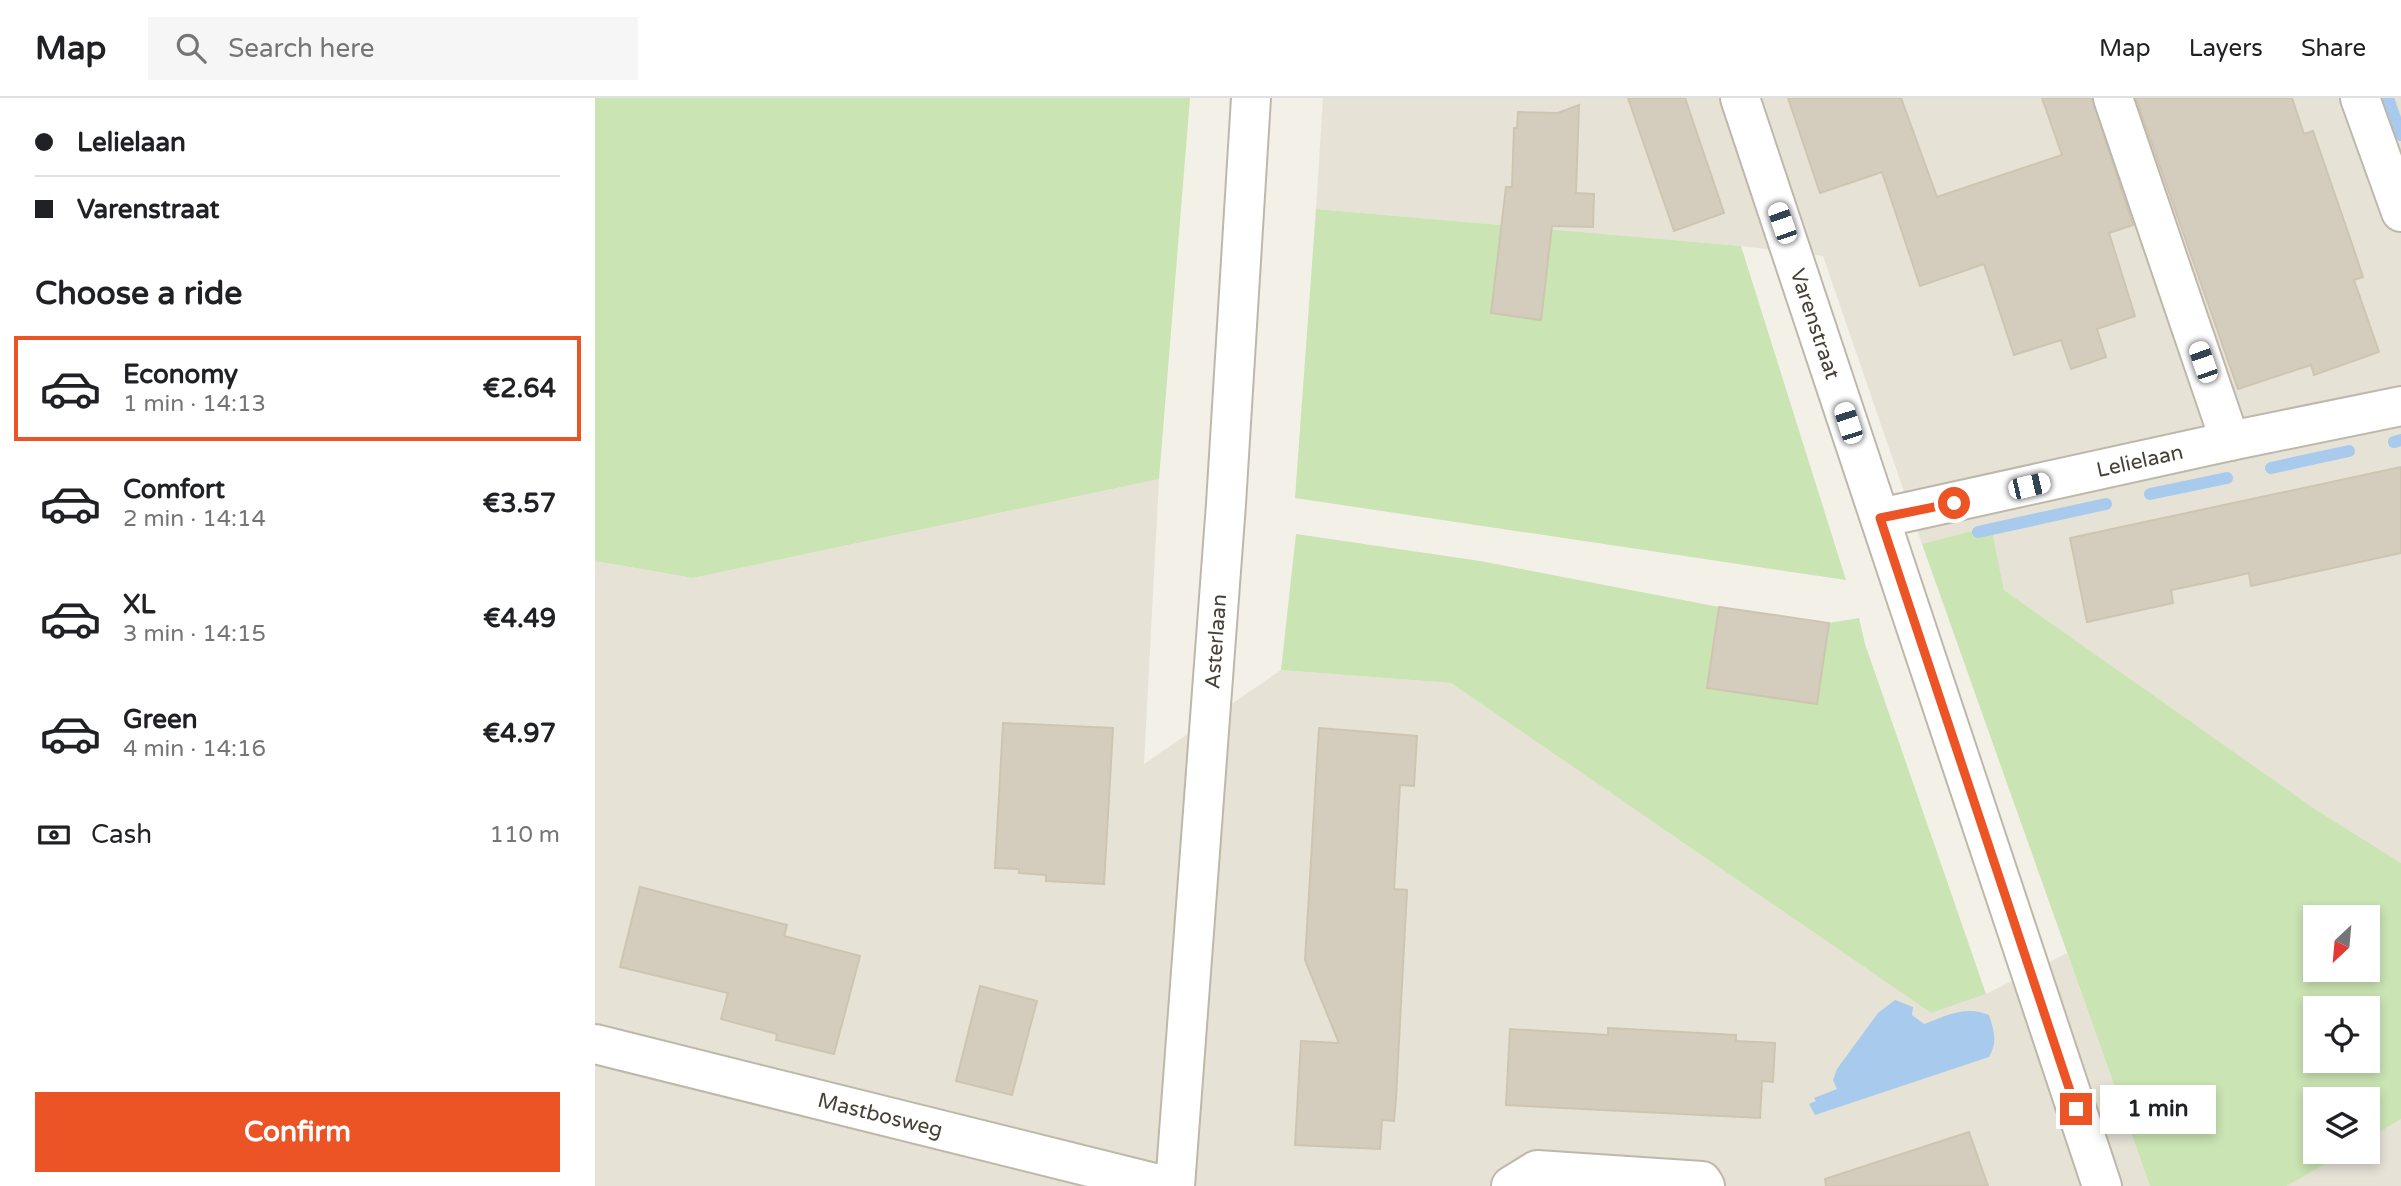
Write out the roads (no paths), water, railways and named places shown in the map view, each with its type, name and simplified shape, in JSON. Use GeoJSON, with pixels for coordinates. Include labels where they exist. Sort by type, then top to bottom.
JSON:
{"type":"FeatureCollection","features":[{"type":"Feature","properties":{"kind":"street","name":"Asterlaan"},"geometry":{"type":"LineString","coordinates":[[1175,1186],[1226,504],[1251,98]]}},
{"type":"Feature","properties":{"kind":"street","name":"Varenstraat"},"geometry":{"type":"LineString","coordinates":[[1740,98],[2102,1186]]}},
{"type":"Feature","properties":{"kind":"street"},"geometry":{"type":"LineString","coordinates":[[2113,98],[2230,441]]}},
{"type":"Feature","properties":{"kind":"street"},"geometry":{"type":"LineString","coordinates":[[2360,98],[2401,212]]}},
{"type":"Feature","properties":{"kind":"street","name":"Lelielaan"},"geometry":{"type":"LineString","coordinates":[[1880,518],[2401,406]]}},
{"type":"Feature","properties":{"kind":"street","name":"Mastbosweg"},"geometry":{"type":"LineString","coordinates":[[595,1044],[1166,1186]]}},
{"type":"Feature","properties":{"kind":"street"},"geometry":{"type":"LineString","coordinates":[[1511,1186],[1537,1170],[1702,1181],[1705,1186]]}},
{"type":"Feature","properties":{"kind":"water"},"geometry":{"type":"Polygon","coordinates":[[[1895,1000],[1913,1007],[1912,1015],[1924,1024],[1964,1011],[1989,1015],[1994,1031],[1992,1052],[1989,1057],[1815,1115],[1809,1104],[1816,1101],[1814,1098],[1837,1089],[1833,1080],[1837,1069],[1878,1013],[1895,1000]]]}},
{"type":"Feature","properties":{"kind":"waterway"},"geometry":{"type":"LineString","coordinates":[[2388,98],[2401,135]]}},
{"type":"Feature","properties":{"kind":"waterway"},"geometry":{"type":"LineString","coordinates":[[2394,442],[2401,440]]}},
{"type":"Feature","properties":{"kind":"waterway"},"geometry":{"type":"LineString","coordinates":[[2271,468],[2349,451]]}},
{"type":"Feature","properties":{"kind":"waterway"},"geometry":{"type":"LineString","coordinates":[[2150,494],[2227,478]]}},
{"type":"Feature","properties":{"kind":"waterway"},"geometry":{"type":"LineString","coordinates":[[1978,532],[2106,504]]}}]}
